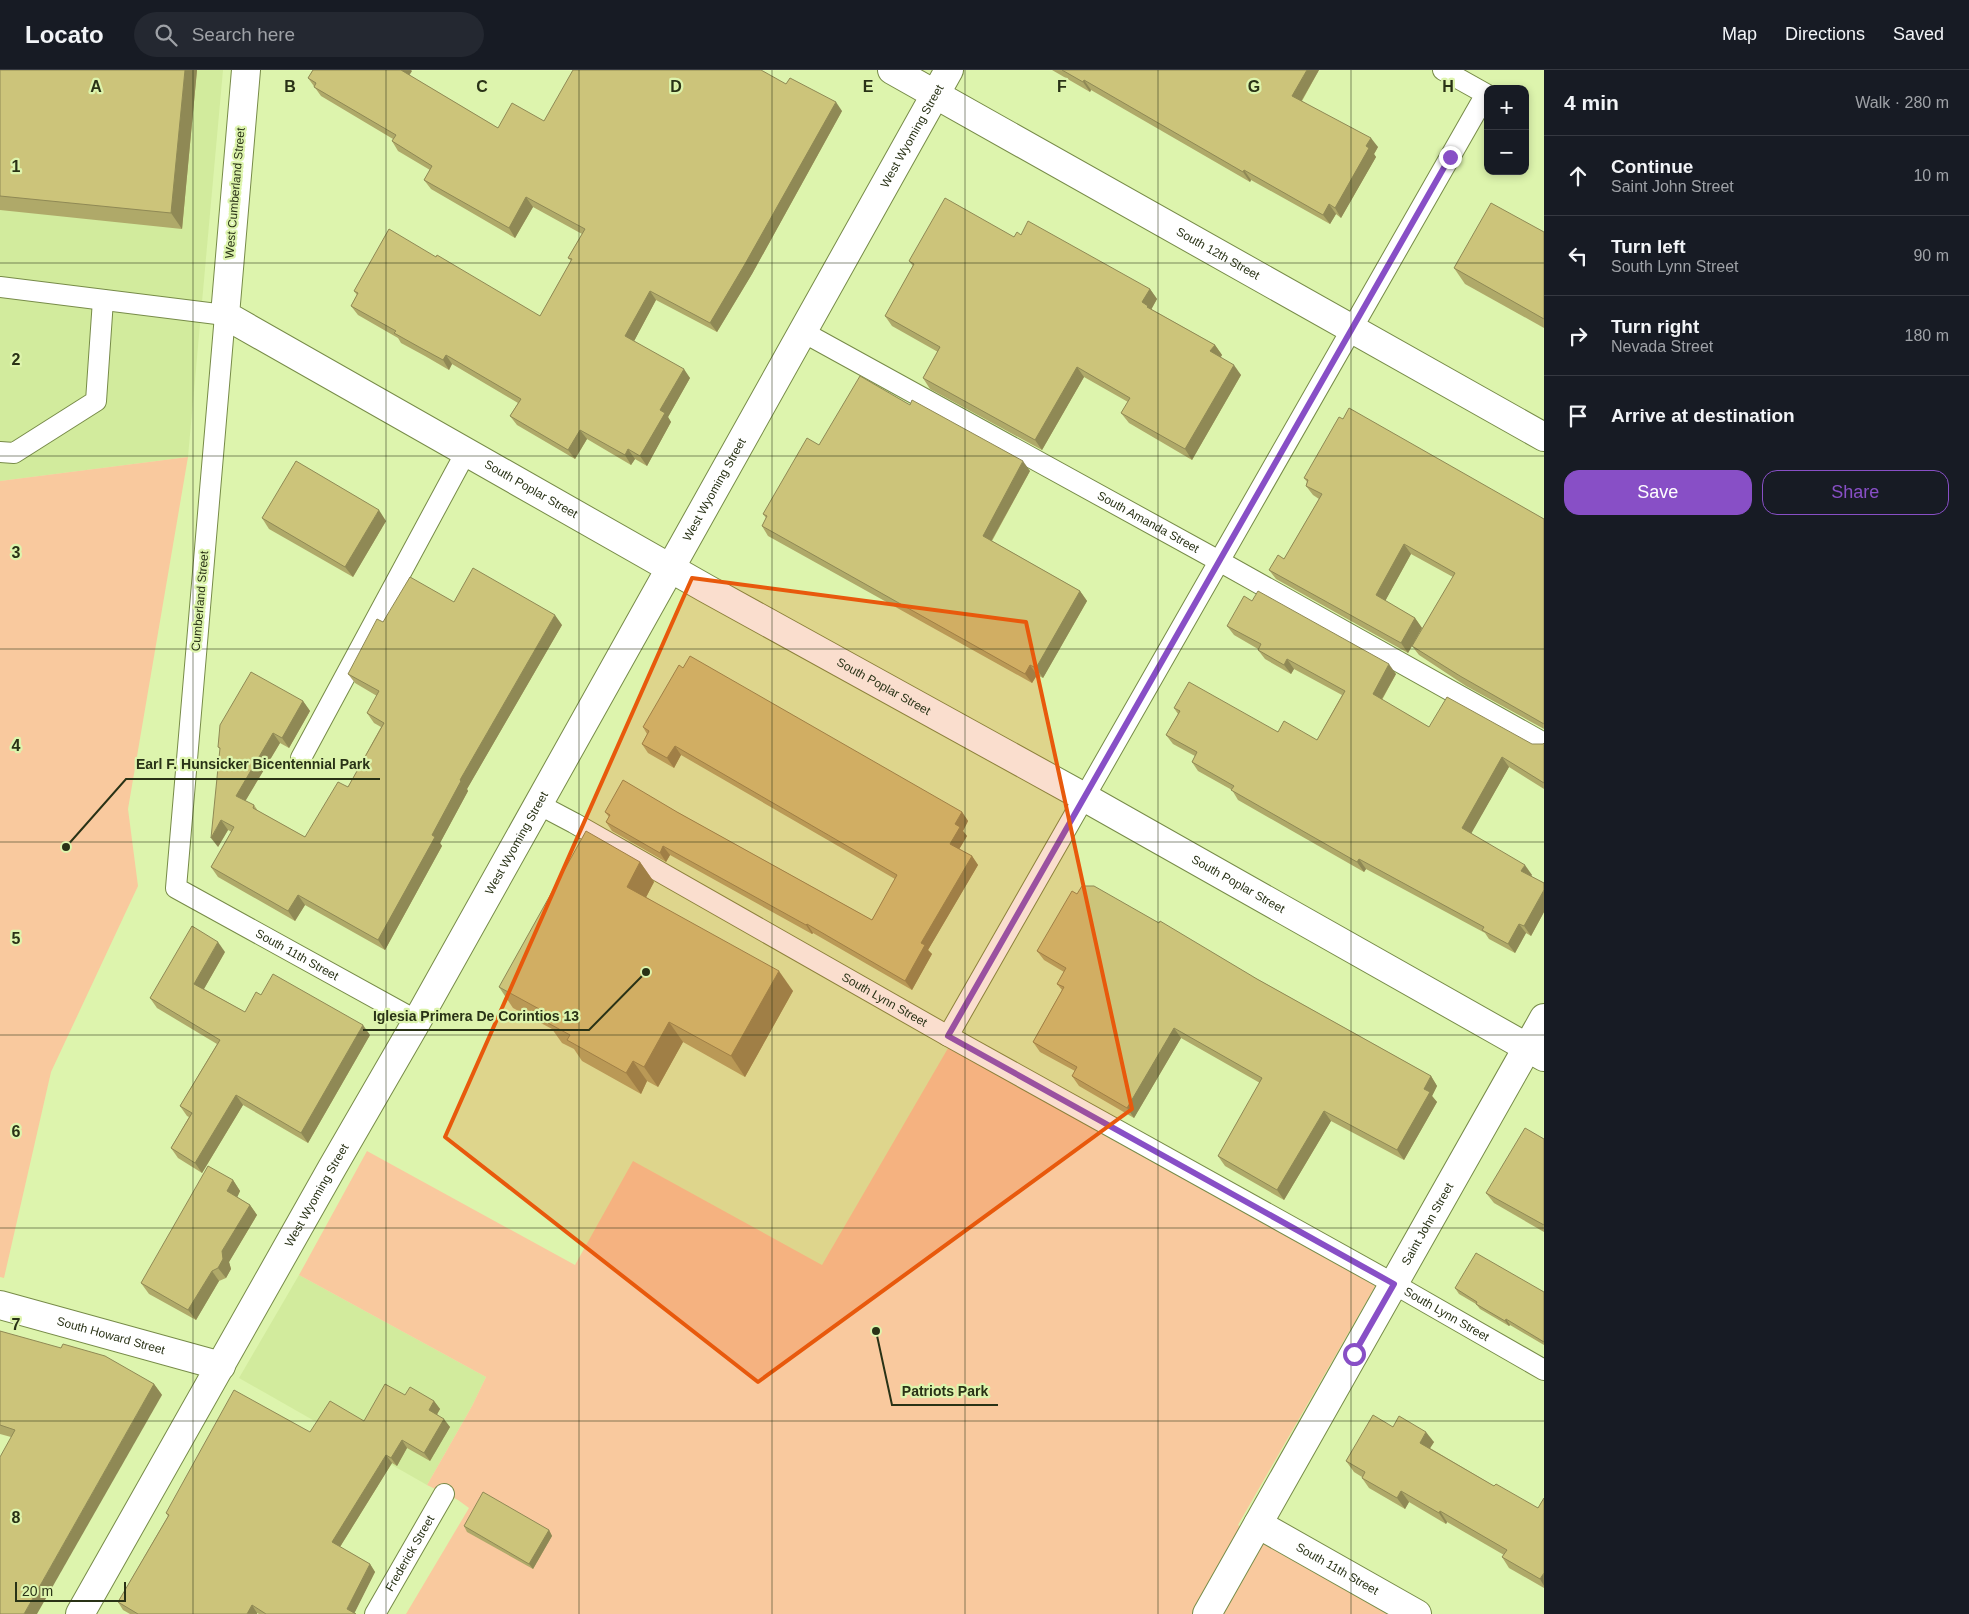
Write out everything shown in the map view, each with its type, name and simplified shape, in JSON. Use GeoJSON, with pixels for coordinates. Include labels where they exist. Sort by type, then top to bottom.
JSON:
{"type":"FeatureCollection","features":[{"type":"Feature","properties":{"kind":"street","name":"West Cumberland Street"},"geometry":{"type":"LineString","coordinates":[[225,315],[246,70]]}},
{"type":"Feature","properties":{"kind":"street","name":"South 12th Street"},"geometry":{"type":"LineString","coordinates":[[892,70],[1544,438]]}},
{"type":"Feature","properties":{"kind":"street","name":"West Wyoming Street"},"geometry":{"type":"LineString","coordinates":[[80,1614],[417,1021],[949,70]]}},
{"type":"Feature","properties":{"kind":"street","name":"South Poplar Street"},"geometry":{"type":"LineString","coordinates":[[225,315],[670,568],[1084,797],[1536,1052]]}},
{"type":"Feature","properties":{"kind":"street","name":"Saint John Street"},"geometry":{"type":"LineString","coordinates":[[1207,1614],[1394,1284],[1536,1052],[1544,1018]]}},
{"type":"Feature","properties":{"kind":"street","name":"South Howard Street"},"geometry":{"type":"LineString","coordinates":[[0,1305],[221,1366]]}},
{"type":"Feature","properties":{"kind":"street","name":"South 11th Street"},"geometry":{"type":"LineString","coordinates":[[1258,1524],[1417,1614]]}},
{"type":"Feature","properties":{"kind":"lane"},"geometry":{"type":"LineString","coordinates":[[948,1036],[1486,94],[1443,70]]}},
{"type":"Feature","properties":{"kind":"lane"},"geometry":{"type":"LineString","coordinates":[[0,287],[225,315]]}},
{"type":"Feature","properties":{"kind":"lane"},"geometry":{"type":"LineString","coordinates":[[0,452],[14,453],[96,401],[103,300]]}},
{"type":"Feature","properties":{"kind":"lane","name":"Cumberland Street"},"geometry":{"type":"LineString","coordinates":[[176,888],[225,315]]}},
{"type":"Feature","properties":{"kind":"lane","name":"South Amanda Street"},"geometry":{"type":"LineString","coordinates":[[803,332],[1219,561],[1544,743]]}},
{"type":"Feature","properties":{"kind":"lane"},"geometry":{"type":"LineString","coordinates":[[301,758],[466,452]]}},
{"type":"Feature","properties":{"kind":"lane","name":"South Lynn Street"},"geometry":{"type":"LineString","coordinates":[[538,804],[1544,1370]]}},
{"type":"Feature","properties":{"kind":"lane","name":"South 11th Street"},"geometry":{"type":"LineString","coordinates":[[176,888],[417,1021]]}},
{"type":"Feature","properties":{"kind":"lane","name":"Frederick Street"},"geometry":{"type":"LineString","coordinates":[[375,1614],[444,1494]]}},
{"type":"Feature","properties":{"kind":"highlighted area"},"geometry":{"type":"Polygon","coordinates":[[[692,578],[1026,622],[1132,1109],[758,1382],[445,1137],[692,578]]]}},
{"type":"Feature","properties":{"kind":"shaded area"},"geometry":{"type":"Polygon","coordinates":[[[0,70],[223,70],[188,457],[0,481],[0,70]]]}},
{"type":"Feature","properties":{"kind":"shaded area"},"geometry":{"type":"Polygon","coordinates":[[[188,457],[128,809],[138,886],[51,1072],[4,1278],[0,1277],[0,481],[188,457]]]}},
{"type":"Feature","properties":{"kind":"shaded area"},"geometry":{"type":"Polygon","coordinates":[[[951,1043],[1376,1285],[1238,1525],[1392,1614],[406,1614],[469,1508],[458,1500],[427,1485],[472,1406],[486,1377],[299,1275],[367,1151],[575,1265],[633,1161],[822,1265],[951,1043]]]}},
{"type":"Feature","properties":{"kind":"shaded area"},"geometry":{"type":"Polygon","coordinates":[[[299,1275],[486,1377],[472,1406],[427,1485],[239,1378],[299,1275]]]}},
{"type":"Feature","properties":{"kind":"building"},"geometry":{"type":"Polygon","coordinates":[[[0,70],[185,70],[171,213],[0,196],[0,70]]]}},
{"type":"Feature","properties":{"kind":"building"},"geometry":{"type":"Polygon","coordinates":[[[313,70],[401,70],[498,128],[512,103],[544,121],[573,70],[761,70],[786,84],[790,78],[836,102],[710,323],[650,291],[625,336],[684,369],[660,410],[665,413],[640,456],[628,449],[625,455],[580,430],[568,450],[510,416],[521,399],[446,355],[443,360],[419,347],[394,333],[396,331],[351,306],[358,293],[354,291],[389,229],[540,316],[572,259],[568,258],[585,229],[526,197],[509,228],[424,180],[432,166],[392,141],[396,135],[314,87],[316,83],[308,78],[313,70]]]}},
{"type":"Feature","properties":{"kind":"building"},"geometry":{"type":"Polygon","coordinates":[[[1062,70],[1307,70],[1292,96],[1371,138],[1366,146],[1369,148],[1335,208],[1329,204],[1323,215],[1244,170],[1243,172],[1084,80],[1083,82],[1062,70]]]}},
{"type":"Feature","properties":{"kind":"building"},"geometry":{"type":"Polygon","coordinates":[[[945,198],[1014,237],[1017,232],[1021,235],[1028,221],[1150,289],[1142,302],[1147,307],[1215,345],[1210,351],[1234,365],[1185,449],[1121,413],[1130,398],[1077,367],[1035,440],[923,378],[940,347],[885,316],[914,264],[909,261],[945,198]]]}},
{"type":"Feature","properties":{"kind":"building"},"geometry":{"type":"Polygon","coordinates":[[[1491,203],[1544,232],[1544,319],[1454,268],[1491,203]]]}},
{"type":"Feature","properties":{"kind":"building"},"geometry":{"type":"Polygon","coordinates":[[[860,376],[910,405],[912,400],[1023,461],[983,536],[1080,591],[1036,668],[1030,665],[1025,674],[762,526],[767,516],[763,514],[807,438],[819,445],[860,376]]]}},
{"type":"Feature","properties":{"kind":"building"},"geometry":{"type":"Polygon","coordinates":[[[1349,408],[1544,519],[1544,724],[1412,646],[1455,573],[1404,544],[1376,595],[1415,618],[1401,643],[1269,570],[1278,555],[1284,559],[1322,494],[1306,486],[1308,480],[1304,478],[1339,417],[1343,419],[1349,408]]]}},
{"type":"Feature","properties":{"kind":"building"},"geometry":{"type":"Polygon","coordinates":[[[296,461],[379,510],[345,567],[262,518],[296,461]]]}},
{"type":"Feature","properties":{"kind":"building"},"geometry":{"type":"Polygon","coordinates":[[[473,568],[555,615],[460,780],[432,835],[435,837],[378,940],[298,895],[288,911],[211,867],[234,827],[221,820],[211,838],[220,748],[218,747],[220,725],[251,672],[303,701],[282,738],[273,733],[236,796],[254,805],[253,808],[305,837],[338,782],[348,787],[384,723],[367,713],[379,691],[348,674],[377,619],[383,622],[410,577],[454,602],[473,568]]]}},
{"type":"Feature","properties":{"kind":"building"},"geometry":{"type":"Polygon","coordinates":[[[1258,591],[1389,664],[1373,694],[1429,727],[1447,697],[1532,744],[1544,743],[1544,783],[1502,757],[1462,828],[1525,865],[1521,871],[1544,883],[1544,890],[1524,926],[1519,924],[1508,944],[1482,930],[1484,927],[1359,859],[1357,862],[1231,790],[1234,786],[1192,762],[1197,752],[1166,735],[1180,711],[1174,708],[1189,682],[1278,732],[1284,721],[1317,740],[1345,691],[1287,659],[1284,665],[1258,650],[1261,644],[1227,626],[1244,596],[1252,601],[1258,591]]]}},
{"type":"Feature","properties":{"kind":"building"},"geometry":{"type":"Polygon","coordinates":[[[690,656],[962,812],[955,824],[960,827],[950,844],[972,856],[921,943],[925,945],[905,981],[807,924],[663,846],[660,853],[606,822],[610,815],[605,812],[623,780],[872,920],[897,875],[675,746],[667,758],[642,744],[649,731],[643,727],[679,665],[683,668],[690,656]]]}},
{"type":"Feature","properties":{"kind":"building"},"geometry":{"type":"Polygon","coordinates":[[[586,831],[640,862],[627,887],[779,971],[731,1056],[669,1022],[644,1067],[633,1061],[626,1073],[567,1040],[570,1035],[548,1023],[552,1016],[499,987],[586,831]]]}},
{"type":"Feature","properties":{"kind":"building"},"geometry":{"type":"Polygon","coordinates":[[[1082,886],[1094,886],[1159,923],[1160,921],[1257,979],[1431,1076],[1424,1089],[1430,1092],[1397,1150],[1324,1111],[1277,1190],[1218,1156],[1262,1078],[1174,1028],[1127,1108],[1072,1076],[1077,1067],[1033,1042],[1064,987],[1057,984],[1066,968],[1037,951],[1072,891],[1077,894],[1082,886]]]}},
{"type":"Feature","properties":{"kind":"building"},"geometry":{"type":"Polygon","coordinates":[[[192,926],[218,942],[194,984],[245,1012],[256,992],[261,995],[273,974],[363,1025],[301,1133],[236,1095],[195,1163],[171,1148],[192,1113],[180,1106],[220,1040],[150,998],[192,926]]]}},
{"type":"Feature","properties":{"kind":"building"},"geometry":{"type":"Polygon","coordinates":[[[1525,1128],[1544,1139],[1544,1225],[1486,1193],[1525,1128]]]}},
{"type":"Feature","properties":{"kind":"building"},"geometry":{"type":"Polygon","coordinates":[[[208,1166],[233,1180],[227,1191],[250,1205],[222,1251],[223,1259],[218,1268],[212,1271],[188,1310],[141,1283],[208,1166]]]}},
{"type":"Feature","properties":{"kind":"building"},"geometry":{"type":"Polygon","coordinates":[[[1476,1253],[1544,1292],[1544,1342],[1506,1319],[1505,1321],[1476,1304],[1477,1302],[1455,1288],[1476,1253]]]}},
{"type":"Feature","properties":{"kind":"building"},"geometry":{"type":"Polygon","coordinates":[[[0,1331],[61,1348],[63,1344],[105,1356],[154,1384],[24,1614],[0,1614],[0,1457],[15,1430],[0,1425],[0,1331]]]}},
{"type":"Feature","properties":{"kind":"building"},"geometry":{"type":"Polygon","coordinates":[[[385,1384],[405,1395],[410,1387],[434,1401],[429,1410],[444,1419],[424,1453],[402,1440],[391,1458],[386,1455],[332,1542],[370,1564],[347,1609],[356,1614],[266,1614],[252,1605],[247,1614],[138,1614],[118,1602],[169,1515],[166,1513],[234,1390],[310,1432],[330,1401],[364,1421],[385,1384]]]}},
{"type":"Feature","properties":{"kind":"building"},"geometry":{"type":"Polygon","coordinates":[[[1373,1415],[1393,1427],[1399,1416],[1426,1432],[1420,1443],[1494,1486],[1496,1484],[1538,1508],[1544,1498],[1544,1573],[1540,1579],[1502,1557],[1507,1550],[1440,1511],[1439,1513],[1401,1491],[1397,1498],[1362,1478],[1365,1472],[1346,1461],[1373,1415]]]}},
{"type":"Feature","properties":{"kind":"building"},"geometry":{"type":"Polygon","coordinates":[[[483,1492],[549,1530],[529,1564],[464,1526],[483,1492]]]}},
{"type":"Feature","properties":{"kind":"place","name":"Earl F. Hunsicker Bicentennial Park"},"geometry":{"type":"Point","coordinates":[66,847]}},
{"type":"Feature","properties":{"kind":"place","name":"Iglesia Primera De Corintios 13"},"geometry":{"type":"Point","coordinates":[646,972]}},
{"type":"Feature","properties":{"kind":"place","name":"Patriots Park"},"geometry":{"type":"Point","coordinates":[876,1331]}},
{"type":"Feature","properties":{"kind":"route"},"geometry":{"type":"LineString","coordinates":[[1354,1354],[1394,1284],[948,1036],[1450,157]]}}]}
